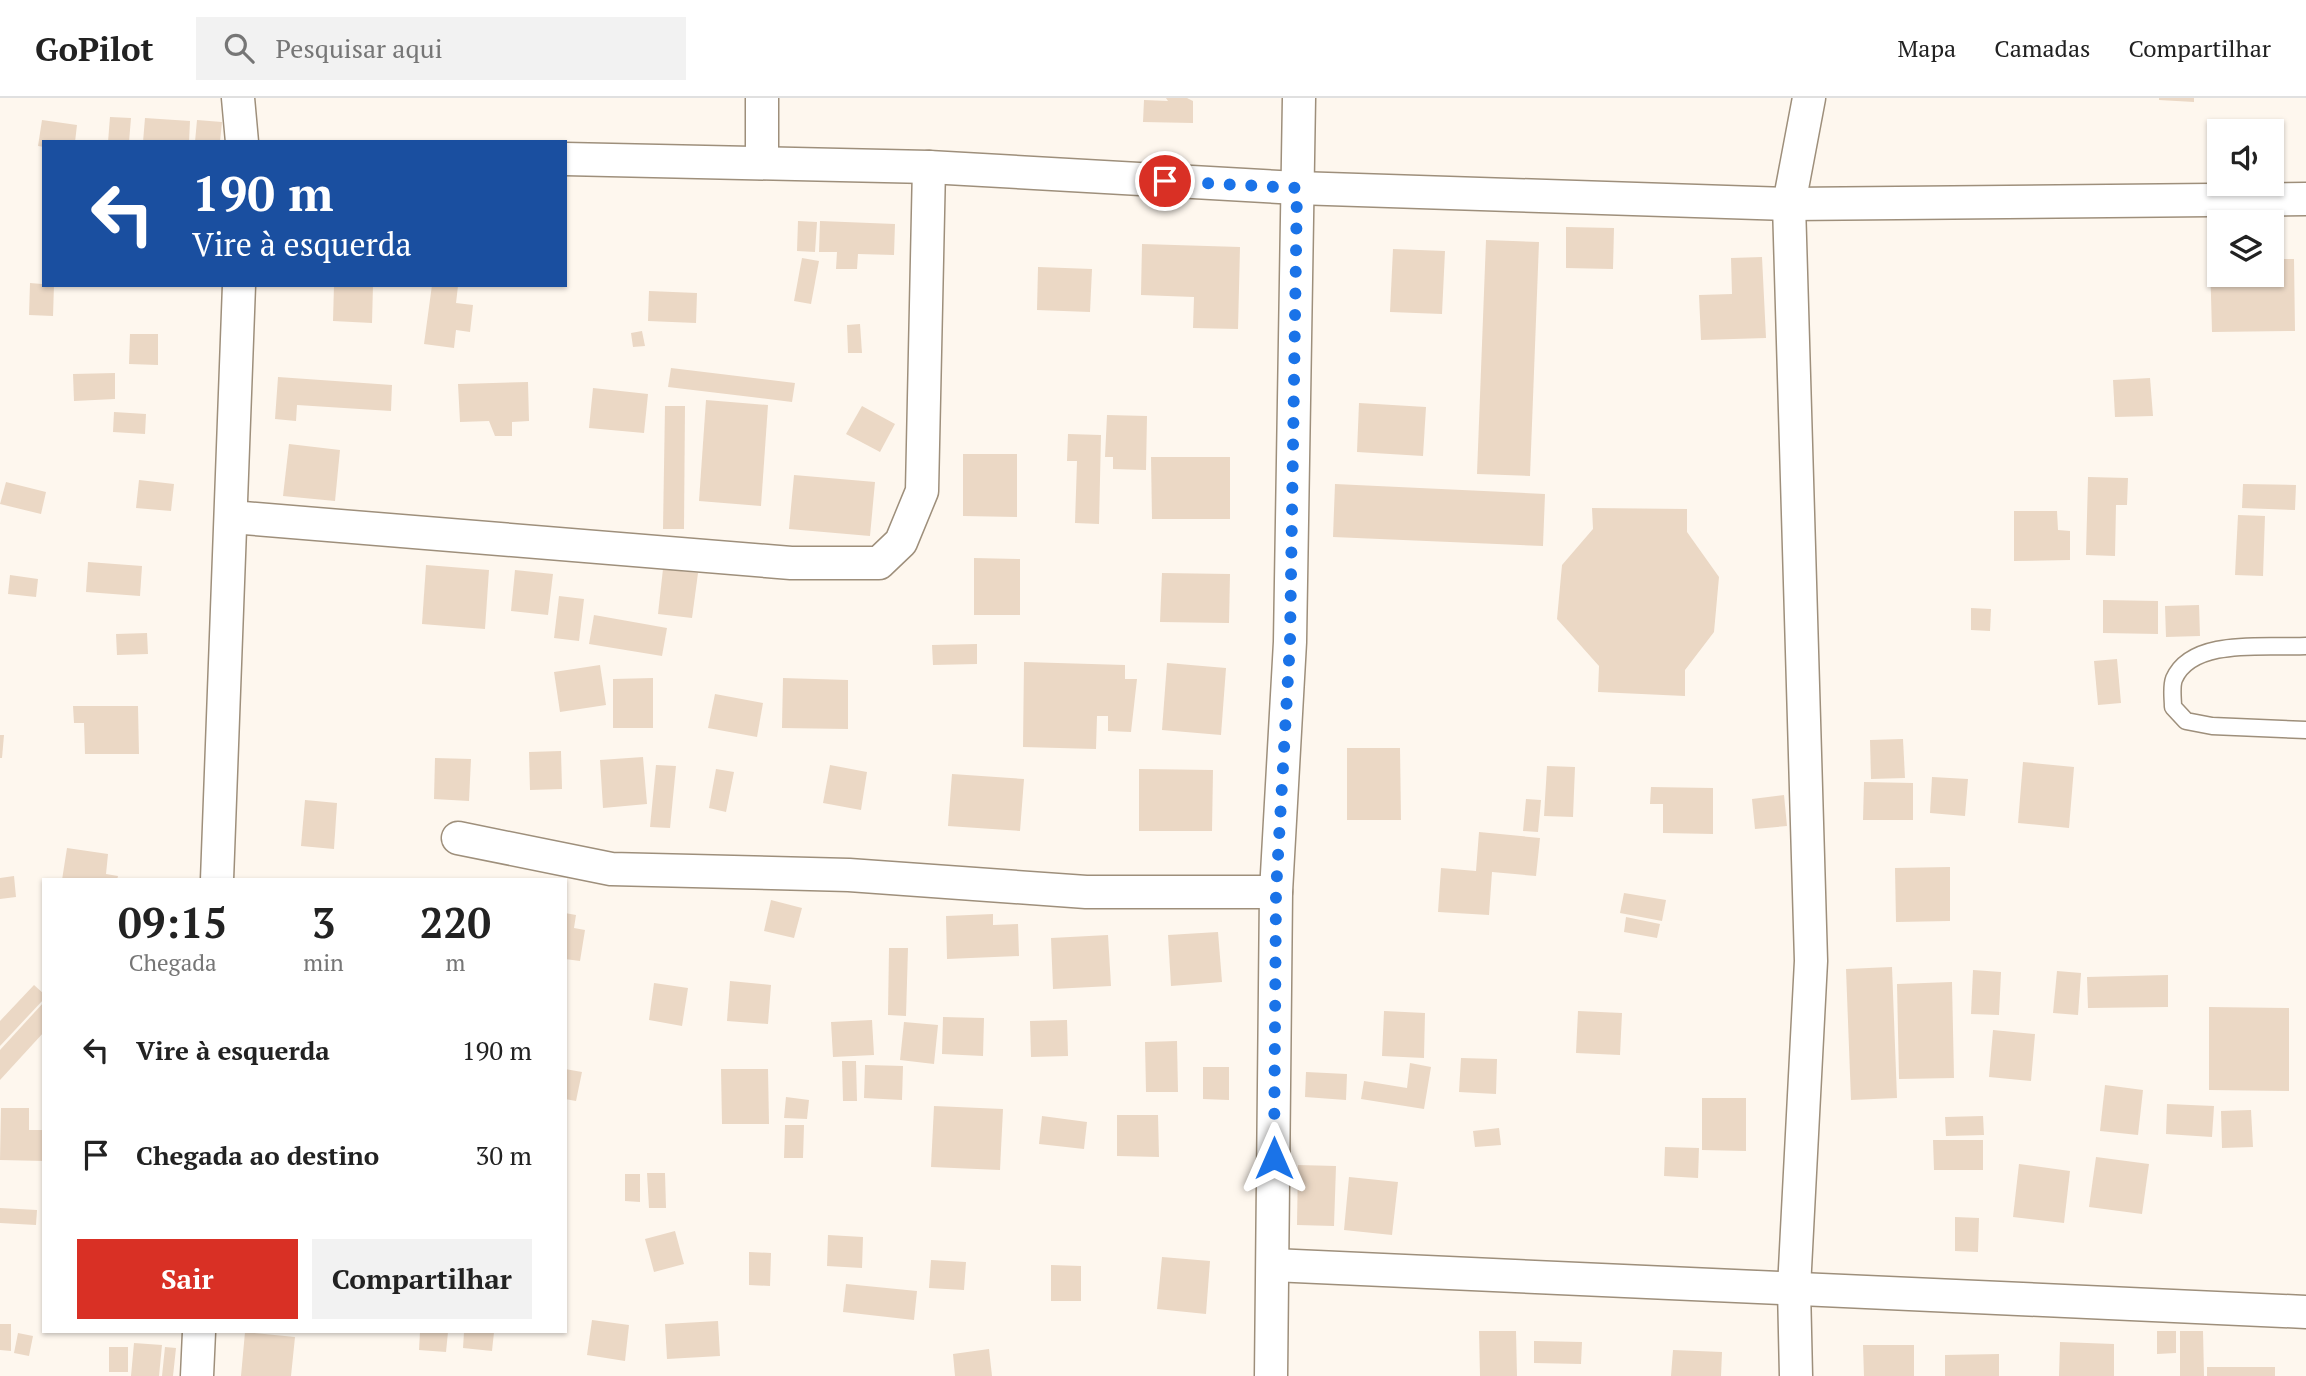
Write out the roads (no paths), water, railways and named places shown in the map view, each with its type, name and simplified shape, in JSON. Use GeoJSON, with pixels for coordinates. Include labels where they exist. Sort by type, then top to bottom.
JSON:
{"type":"FeatureCollection","features":[{"type":"Feature","properties":{"kind":"street"},"geometry":{"type":"LineString","coordinates":[[238,98],[242,140]]}},
{"type":"Feature","properties":{"kind":"street"},"geometry":{"type":"LineString","coordinates":[[761,163],[762,98]]}},
{"type":"Feature","properties":{"kind":"street"},"geometry":{"type":"LineString","coordinates":[[1271,1376],[1276,892],[1290,642],[1298,98]]}},
{"type":"Feature","properties":{"kind":"street"},"geometry":{"type":"LineString","coordinates":[[1796,1376],[1794,1288],[1811,961],[1789,204],[1808,98]]}},
{"type":"Feature","properties":{"kind":"street"},"geometry":{"type":"LineString","coordinates":[[567,159],[929,167],[1297,188],[1789,204],[2306,199]]}},
{"type":"Feature","properties":{"kind":"street"},"geometry":{"type":"LineString","coordinates":[[231,517],[791,563],[878,563],[901,542],[922,491],[929,167]]}},
{"type":"Feature","properties":{"kind":"street"},"geometry":{"type":"LineString","coordinates":[[217,878],[239,287]]}},
{"type":"Feature","properties":{"kind":"street"},"geometry":{"type":"LineString","coordinates":[[458,838],[611,869],[849,875],[1086,892],[1276,892]]}},
{"type":"Feature","properties":{"kind":"street"},"geometry":{"type":"LineString","coordinates":[[1273,1265],[2306,1312]]}},
{"type":"Feature","properties":{"kind":"street"},"geometry":{"type":"LineString","coordinates":[[197,1376],[199,1333]]}},
{"type":"Feature","properties":{"kind":"lane"},"geometry":{"type":"LineString","coordinates":[[2306,646],[2206,650],[2188,659],[2174,681],[2173,694],[2173,707],[2186,721],[2212,726],[2306,730]]}}]}
